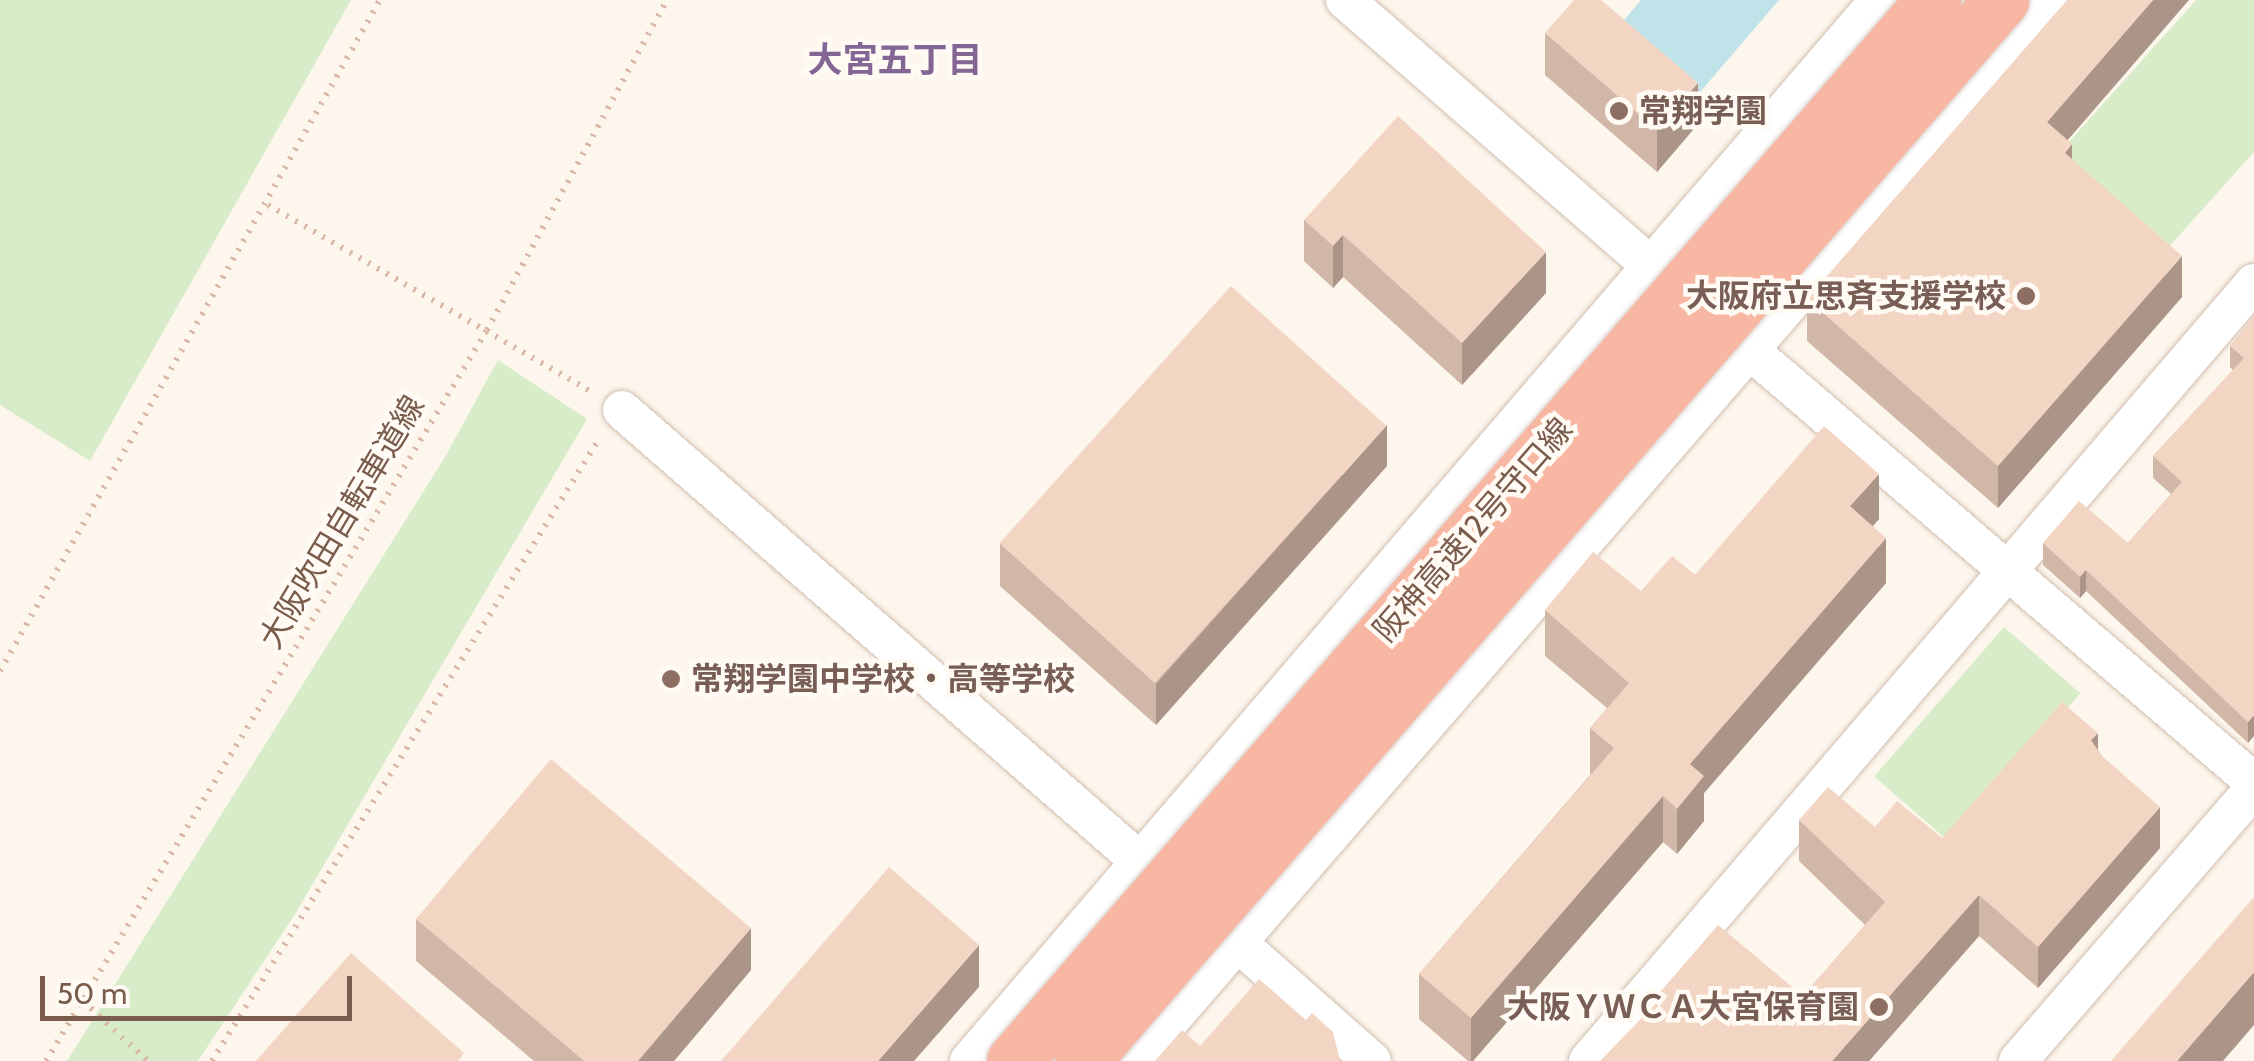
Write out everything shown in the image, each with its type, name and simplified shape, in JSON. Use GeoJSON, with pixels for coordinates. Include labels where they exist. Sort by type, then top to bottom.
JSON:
{"type":"FeatureCollection","features":[{"type":"Feature","properties":{"kind":"highway","name":"阪神高速12号守口線"},"geometry":{"type":"LineString","coordinates":[[1014,1061],[1933,0]]}},
{"type":"Feature","properties":{"kind":"highway","name":"阪神高速12号守口線"},"geometry":{"type":"LineString","coordinates":[[1082,1061],[2001,0]]}},
{"type":"Feature","properties":{"kind":"street"},"geometry":{"type":"LineString","coordinates":[[1346,0],[2254,786],[2018,1061]]}},
{"type":"Feature","properties":{"kind":"street"},"geometry":{"type":"LineString","coordinates":[[969,1061],[1878,0]]}},
{"type":"Feature","properties":{"kind":"street"},"geometry":{"type":"LineString","coordinates":[[1135,1061],[2052,0]]}},
{"type":"Feature","properties":{"kind":"street"},"geometry":{"type":"LineString","coordinates":[[1588,1061],[2254,283]]}},
{"type":"Feature","properties":{"kind":"street"},"geometry":{"type":"LineString","coordinates":[[622,410],[1372,1061]]}},
{"type":"Feature","properties":{"kind":"path"},"geometry":{"type":"LineString","coordinates":[[0,670],[268,206],[380,0]]}},
{"type":"Feature","properties":{"kind":"path","name":"大阪吹田自転車道線"},"geometry":{"type":"LineString","coordinates":[[46,1061],[487,330],[667,0]]}},
{"type":"Feature","properties":{"kind":"path"},"geometry":{"type":"LineString","coordinates":[[268,206],[622,410]]}},
{"type":"Feature","properties":{"kind":"path"},"geometry":{"type":"LineString","coordinates":[[212,1061],[598,438],[613,449]]}},
{"type":"Feature","properties":{"kind":"path"},"geometry":{"type":"LineString","coordinates":[[83,1001],[148,1061]]}},
{"type":"Feature","properties":{"kind":"green space"},"geometry":{"type":"Polygon","coordinates":[[[0,0],[351,0],[90,461],[0,405],[0,0]]]}},
{"type":"Feature","properties":{"kind":"green space"},"geometry":{"type":"Polygon","coordinates":[[[2196,0],[2254,0],[2254,152],[2158,259],[2051,162],[2196,0]]]}},
{"type":"Feature","properties":{"kind":"green space"},"geometry":{"type":"Polygon","coordinates":[[[498,360],[587,419],[295,914],[198,1061],[67,1061],[445,457],[498,360]]]}},
{"type":"Feature","properties":{"kind":"green space"},"geometry":{"type":"Polygon","coordinates":[[[2004,627],[2080,693],[1950,843],[1874,776],[2004,627]]]}},
{"type":"Feature","properties":{"kind":"water"},"geometry":{"type":"Polygon","coordinates":[[[1641,0],[1779,0],[1683,112],[1604,44],[1641,0]]]}},
{"type":"Feature","properties":{"kind":"building"},"geometry":{"type":"Polygon","coordinates":[[[1574,0],[1601,0],[1698,83],[1657,130],[1545,33],[1574,0]]]}},
{"type":"Feature","properties":{"kind":"building"},"geometry":{"type":"Polygon","coordinates":[[[2067,0],[2153,0],[2047,122],[2072,144],[2065,153],[2182,256],[1998,466],[1807,299],[2067,0]]]}},
{"type":"Feature","properties":{"kind":"building"},"geometry":{"type":"Polygon","coordinates":[[[1398,116],[1546,252],[1462,343],[1343,235],[1333,246],[1304,220],[1398,116]]]}},
{"type":"Feature","properties":{"kind":"building"},"geometry":{"type":"Polygon","coordinates":[[[1231,286],[1386,426],[1155,683],[999,543],[1231,286]]]}},
{"type":"Feature","properties":{"kind":"building"},"geometry":{"type":"Polygon","coordinates":[[[2254,317],[2254,715],[2248,722],[2086,570],[2080,577],[2043,543],[2079,501],[2128,543],[2182,482],[2153,456],[2244,358],[2230,346],[2254,317]]]}},
{"type":"Feature","properties":{"kind":"building"},"geometry":{"type":"Polygon","coordinates":[[[1824,426],[1879,474],[1850,506],[1886,538],[1690,764],[1704,776],[1677,809],[1663,796],[1471,1018],[1419,974],[1614,748],[1590,728],[1629,683],[1545,610],[1593,552],[1641,591],[1672,556],[1695,575],[1824,426]]]}},
{"type":"Feature","properties":{"kind":"building"},"geometry":{"type":"Polygon","coordinates":[[[2062,702],[2098,733],[2091,740],[2102,756],[2160,807],[2038,947],[1979,895],[1832,1061],[1600,1061],[1664,995],[1660,992],[1718,925],[1803,996],[1885,902],[1799,820],[1828,787],[1875,827],[1897,801],[1942,838],[2062,702]]]}},
{"type":"Feature","properties":{"kind":"building"},"geometry":{"type":"Polygon","coordinates":[[[551,759],[751,928],[638,1061],[584,1061],[416,919],[551,759]]]}},
{"type":"Feature","properties":{"kind":"building"},"geometry":{"type":"Polygon","coordinates":[[[889,867],[979,945],[878,1061],[721,1061],[889,867]]]}},
{"type":"Feature","properties":{"kind":"building"},"geometry":{"type":"Polygon","coordinates":[[[2254,897],[2254,972],[2177,1061],[2111,1061],[2254,897]]]}},
{"type":"Feature","properties":{"kind":"building"},"geometry":{"type":"Polygon","coordinates":[[[351,953],[464,1053],[458,1061],[256,1061],[351,953]]]}},
{"type":"Feature","properties":{"kind":"building"},"geometry":{"type":"Polygon","coordinates":[[[1259,979],[1306,1020],[1312,1013],[1333,1032],[1340,1061],[1155,1061],[1182,1030],[1200,1046],[1259,979]]]}},
{"type":"Feature","properties":{"kind":"place","name":"常翔学園"},"geometry":{"type":"Point","coordinates":[1619,111]}},
{"type":"Feature","properties":{"kind":"place","name":"大阪府立思斉支援学校"},"geometry":{"type":"Point","coordinates":[2026,296]}},
{"type":"Feature","properties":{"kind":"place","name":"常翔学園中学校・高等学校"},"geometry":{"type":"Point","coordinates":[671,679]}},
{"type":"Feature","properties":{"kind":"place","name":"大阪ＹＷＣＡ大宮保育園"},"geometry":{"type":"Point","coordinates":[1879,1007]}},
{"type":"Feature","properties":{"kind":"district","name":"大宮五丁目"},"geometry":{"type":"Point","coordinates":[895,60]}}]}
